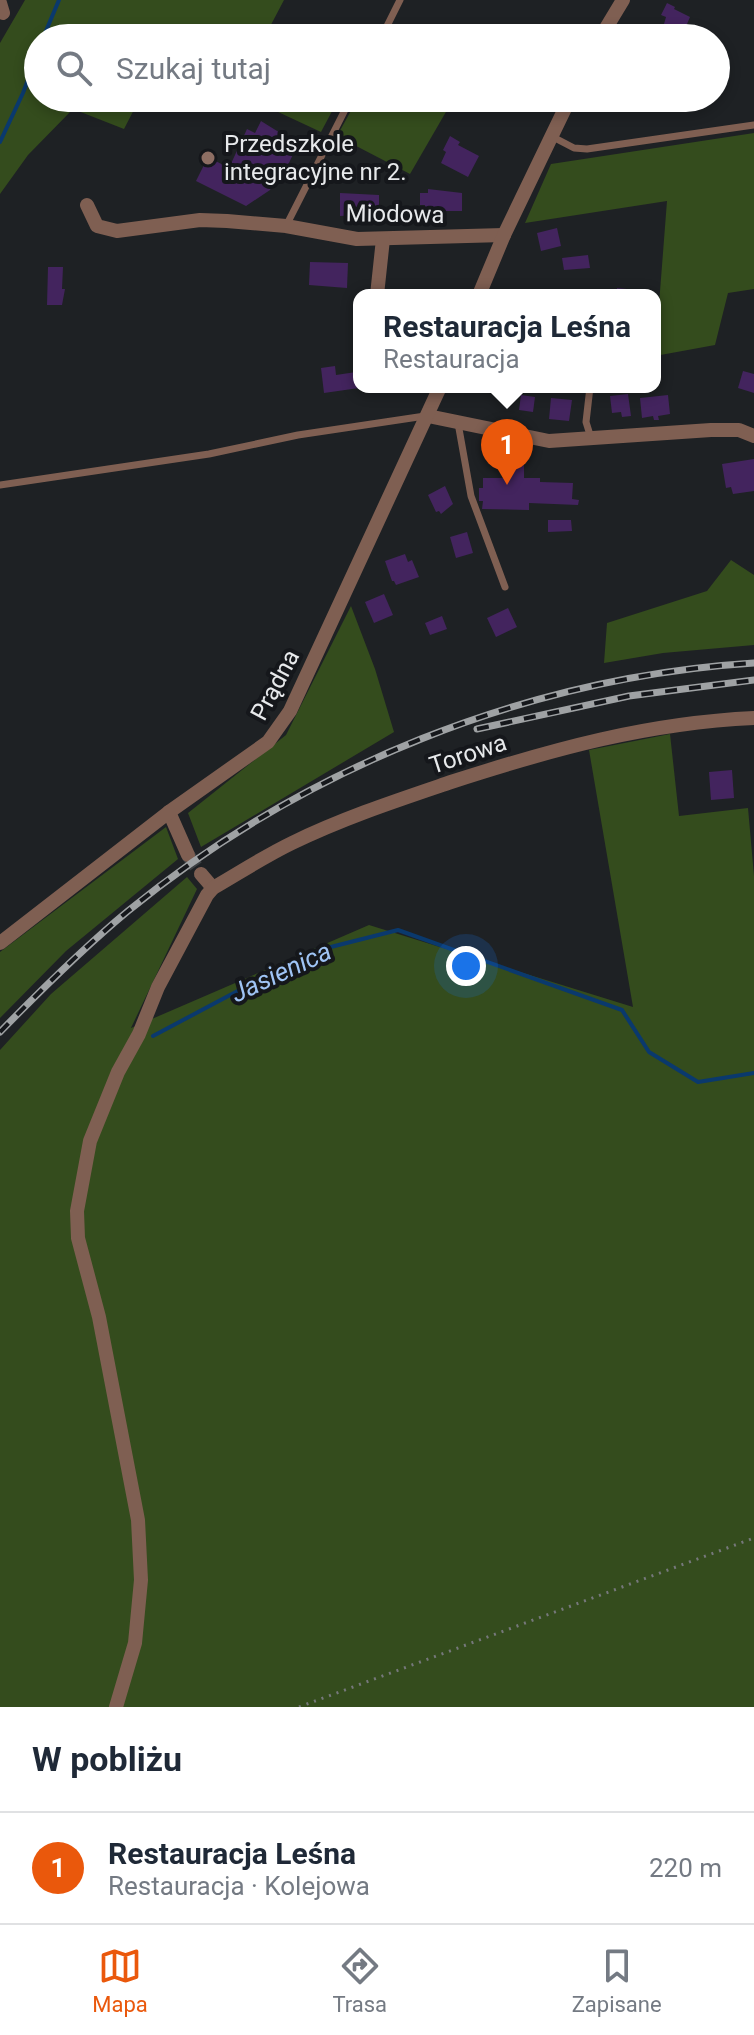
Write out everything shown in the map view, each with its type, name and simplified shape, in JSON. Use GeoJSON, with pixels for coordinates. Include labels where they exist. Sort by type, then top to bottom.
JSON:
{"type":"FeatureCollection","features":[{"type":"Feature","properties":{"kind":"street"},"geometry":{"type":"LineString","coordinates":[[608,24],[623,0]]}},
{"type":"Feature","properties":{"kind":"street"},"geometry":{"type":"LineString","coordinates":[[482,289],[563,112]]}},
{"type":"Feature","properties":{"kind":"street","name":"Miodowa"},"geometry":{"type":"LineString","coordinates":[[87,205],[97,226],[117,231],[200,220],[286,226],[357,239],[504,235]]}},
{"type":"Feature","properties":{"kind":"street"},"geometry":{"type":"LineString","coordinates":[[378,289],[383,239]]}},
{"type":"Feature","properties":{"kind":"street","name":"Prądna"},"geometry":{"type":"LineString","coordinates":[[0,943],[169,812],[268,742],[290,711],[438,393]]}},
{"type":"Feature","properties":{"kind":"street"},"geometry":{"type":"LineString","coordinates":[[428,416],[549,441],[711,430],[739,430],[754,436]]}},
{"type":"Feature","properties":{"kind":"street","name":"Torowa"},"geometry":{"type":"LineString","coordinates":[[213,888],[291,843],[330,826],[390,802],[520,760],[635,730],[754,718]]}},
{"type":"Feature","properties":{"kind":"street"},"geometry":{"type":"LineString","coordinates":[[169,812],[188,855]]}},
{"type":"Feature","properties":{"kind":"street"},"geometry":{"type":"LineString","coordinates":[[116,1707],[135,1643],[141,1580],[138,1520],[99,1317],[78,1238],[77,1211],[90,1141],[118,1072],[139,1034],[158,987],[213,888],[201,874]]}},
{"type":"Feature","properties":{"kind":"lane"},"geometry":{"type":"LineString","coordinates":[[388,24],[400,0]]}},
{"type":"Feature","properties":{"kind":"lane"},"geometry":{"type":"LineString","coordinates":[[286,226],[344,112]]}},
{"type":"Feature","properties":{"kind":"lane"},"geometry":{"type":"LineString","coordinates":[[551,136],[574,148],[587,149],[754,125]]}},
{"type":"Feature","properties":{"kind":"lane"},"geometry":{"type":"LineString","coordinates":[[589,393],[586,422],[592,440]]}},
{"type":"Feature","properties":{"kind":"lane"},"geometry":{"type":"LineString","coordinates":[[0,485],[209,454],[298,435],[428,416]]}},
{"type":"Feature","properties":{"kind":"lane"},"geometry":{"type":"LineString","coordinates":[[458,423],[471,496],[505,587]]}},
{"type":"Feature","properties":{"kind":"path"},"geometry":{"type":"LineString","coordinates":[[299,1707],[754,1538]]}},
{"type":"Feature","properties":{"kind":"green space"},"geometry":{"type":"Polygon","coordinates":[[[25,0],[284,0],[271,24],[24,24],[24,112],[70,112],[28,155],[0,194],[0,43],[25,0]]]}},
{"type":"Feature","properties":{"kind":"green space"},"geometry":{"type":"Polygon","coordinates":[[[81,112],[133,112],[124,129],[81,112]]]}},
{"type":"Feature","properties":{"kind":"green space"},"geometry":{"type":"Polygon","coordinates":[[[278,112],[332,112],[321,132],[278,112]]]}},
{"type":"Feature","properties":{"kind":"green space"},"geometry":{"type":"Polygon","coordinates":[[[350,112],[446,112],[410,174],[337,136],[350,112]]]}},
{"type":"Feature","properties":{"kind":"green space"},"geometry":{"type":"Polygon","coordinates":[[[754,133],[754,289],[728,293],[715,345],[661,355],[660,289],[667,201],[525,223],[551,164],[754,133]]]}},
{"type":"Feature","properties":{"kind":"green space"},"geometry":{"type":"Polygon","coordinates":[[[731,560],[754,575],[754,645],[663,653],[604,663],[607,623],[707,591],[731,560]]]}},
{"type":"Feature","properties":{"kind":"green space"},"geometry":{"type":"Polygon","coordinates":[[[351,606],[394,732],[201,847],[188,813],[286,735],[351,606]]]}},
{"type":"Feature","properties":{"kind":"green space"},"geometry":{"type":"Polygon","coordinates":[[[670,734],[679,816],[748,808],[754,876],[754,1707],[0,1707],[0,1050],[51,994],[187,877],[197,889],[131,1028],[369,925],[633,1007],[589,750],[670,734]]]}},
{"type":"Feature","properties":{"kind":"green space"},"geometry":{"type":"Polygon","coordinates":[[[166,827],[178,859],[66,951],[0,1018],[0,952],[166,827]]]}},
{"type":"Feature","properties":{"kind":"building"},"geometry":{"type":"Polygon","coordinates":[[[667,3],[690,17],[687,24],[664,24],[666,17],[661,15],[667,3]]]}},
{"type":"Feature","properties":{"kind":"building"},"geometry":{"type":"Polygon","coordinates":[[[261,121],[298,144],[287,167],[283,165],[270,190],[246,206],[196,181],[208,157],[229,168],[247,129],[255,133],[261,121]]]}},
{"type":"Feature","properties":{"kind":"building"},"geometry":{"type":"Polygon","coordinates":[[[450,136],[460,142],[458,145],[479,156],[468,177],[441,163],[450,136]]]}},
{"type":"Feature","properties":{"kind":"building"},"geometry":{"type":"Polygon","coordinates":[[[428,189],[462,193],[462,211],[431,215],[431,211],[425,211],[425,205],[420,205],[420,193],[428,193],[428,189]]]}},
{"type":"Feature","properties":{"kind":"building"},"geometry":{"type":"Polygon","coordinates":[[[340,193],[379,195],[379,214],[340,216],[340,193]]]}},
{"type":"Feature","properties":{"kind":"building"},"geometry":{"type":"Polygon","coordinates":[[[557,228],[561,246],[541,251],[537,233],[557,228]]]}},
{"type":"Feature","properties":{"kind":"building"},"geometry":{"type":"Polygon","coordinates":[[[588,255],[590,268],[564,270],[562,258],[588,255]]]}},
{"type":"Feature","properties":{"kind":"building"},"geometry":{"type":"Polygon","coordinates":[[[310,262],[348,263],[347,288],[309,285],[310,262]]]}},
{"type":"Feature","properties":{"kind":"building"},"geometry":{"type":"Polygon","coordinates":[[[48,267],[63,267],[62,289],[65,289],[62,305],[47,305],[48,267]]]}},
{"type":"Feature","properties":{"kind":"building"},"geometry":{"type":"Polygon","coordinates":[[[335,366],[336,375],[353,372],[353,389],[324,393],[321,368],[335,366]]]}},
{"type":"Feature","properties":{"kind":"building"},"geometry":{"type":"Polygon","coordinates":[[[743,371],[754,374],[754,393],[738,388],[743,371]]]}},
{"type":"Feature","properties":{"kind":"building"},"geometry":{"type":"Polygon","coordinates":[[[628,394],[631,416],[612,413],[610,396],[628,394]]]}},
{"type":"Feature","properties":{"kind":"building"},"geometry":{"type":"Polygon","coordinates":[[[521,395],[535,397],[533,412],[519,410],[521,395]]]}},
{"type":"Feature","properties":{"kind":"building"},"geometry":{"type":"Polygon","coordinates":[[[668,395],[670,414],[658,416],[659,420],[654,420],[653,416],[642,418],[640,398],[668,395]]]}},
{"type":"Feature","properties":{"kind":"building"},"geometry":{"type":"Polygon","coordinates":[[[551,398],[572,400],[569,421],[549,419],[551,398]]]}},
{"type":"Feature","properties":{"kind":"building"},"geometry":{"type":"Polygon","coordinates":[[[754,459],[754,491],[733,494],[731,487],[726,488],[722,464],[754,459]]]}},
{"type":"Feature","properties":{"kind":"building"},"geometry":{"type":"Polygon","coordinates":[[[524,463],[524,478],[573,483],[572,499],[579,500],[578,505],[529,503],[529,510],[482,509],[479,488],[483,488],[483,478],[511,478],[512,464],[524,463]]]}},
{"type":"Feature","properties":{"kind":"building"},"geometry":{"type":"Polygon","coordinates":[[[445,486],[453,504],[441,514],[436,512],[428,495],[445,486]]]}},
{"type":"Feature","properties":{"kind":"building"},"geometry":{"type":"Polygon","coordinates":[[[548,520],[571,520],[572,531],[548,532],[548,520]]]}},
{"type":"Feature","properties":{"kind":"building"},"geometry":{"type":"Polygon","coordinates":[[[467,532],[473,553],[456,558],[450,537],[467,532]]]}},
{"type":"Feature","properties":{"kind":"building"},"geometry":{"type":"Polygon","coordinates":[[[405,554],[408,562],[412,560],[419,577],[396,585],[385,561],[405,554]]]}},
{"type":"Feature","properties":{"kind":"building"},"geometry":{"type":"Polygon","coordinates":[[[384,594],[393,615],[374,623],[365,602],[384,594]]]}},
{"type":"Feature","properties":{"kind":"building"},"geometry":{"type":"Polygon","coordinates":[[[508,608],[517,627],[496,637],[487,618],[508,608]]]}},
{"type":"Feature","properties":{"kind":"building"},"geometry":{"type":"Polygon","coordinates":[[[442,616],[447,629],[430,635],[425,623],[442,616]]]}},
{"type":"Feature","properties":{"kind":"building"},"geometry":{"type":"Polygon","coordinates":[[[732,770],[734,798],[711,800],[709,772],[732,770]]]}},
{"type":"Feature","properties":{"kind":"waterway"},"geometry":{"type":"LineString","coordinates":[[49,24],[59,0]]}},
{"type":"Feature","properties":{"kind":"waterway"},"geometry":{"type":"LineString","coordinates":[[0,142],[24,90]]}},
{"type":"Feature","properties":{"kind":"waterway","name":"Jasienica"},"geometry":{"type":"LineString","coordinates":[[153,1036],[311,952],[398,930],[622,1010],[649,1052],[698,1082],[754,1073]]}},
{"type":"Feature","properties":{"kind":"tunnel"},"geometry":{"type":"LineString","coordinates":[[188,855],[201,874]]}},
{"type":"Feature","properties":{"kind":"railway"},"geometry":{"type":"LineString","coordinates":[[0,1032],[62,970],[128,911],[196,860],[268,814],[343,773],[422,739],[503,710],[585,688],[669,672],[754,663]]}},
{"type":"Feature","properties":{"kind":"railway"},"geometry":{"type":"LineString","coordinates":[[477,729],[629,696],[754,680]]}},
{"type":"Feature","properties":{"kind":"place","name":"Przedszkole integracyjne nr 2."},"geometry":{"type":"Point","coordinates":[208,158]}},
{"type":"Feature","properties":{"kind":"place","name":"Restauracja Leśna"},"geometry":{"type":"Point","coordinates":[507,485]}}]}
